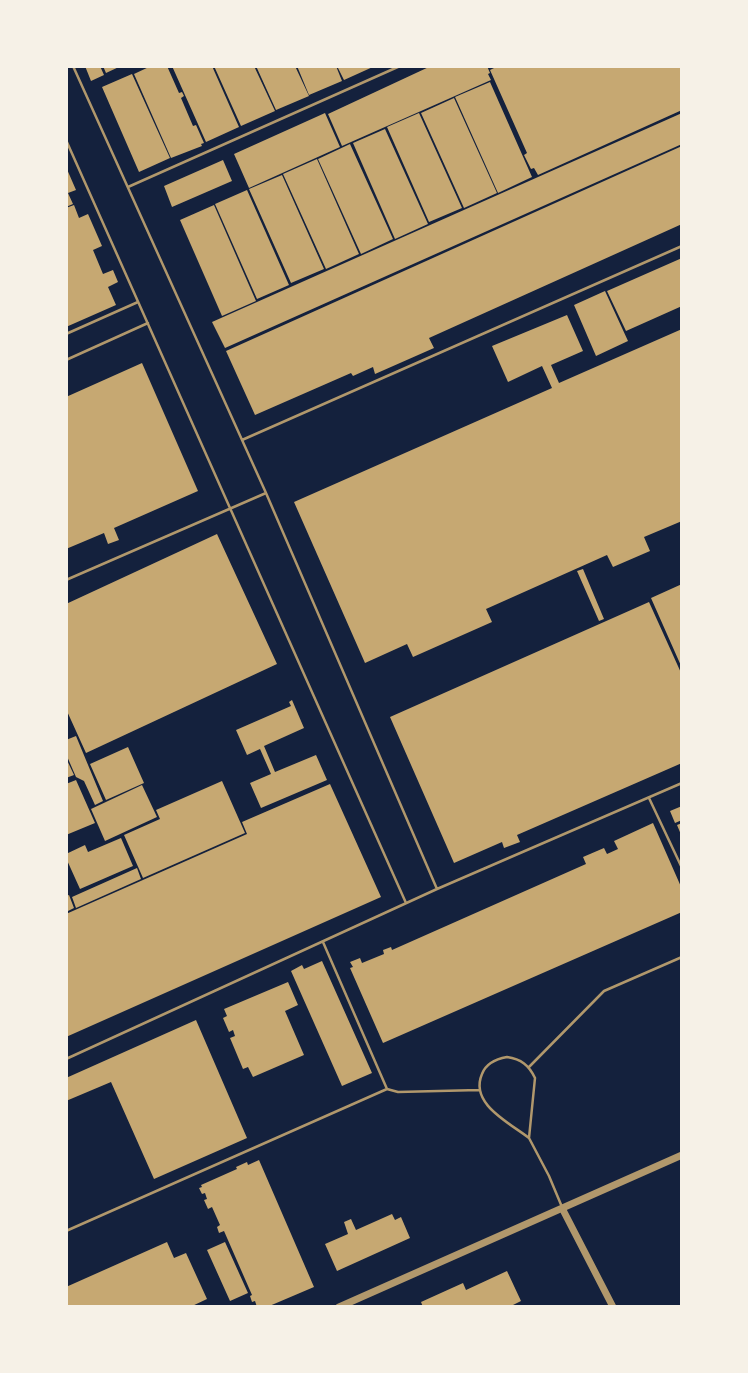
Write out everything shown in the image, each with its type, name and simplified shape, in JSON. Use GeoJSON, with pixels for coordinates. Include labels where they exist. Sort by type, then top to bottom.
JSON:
{"type":"FeatureCollection","features":[{"type":"Feature","properties":{"kind":"street"},"geometry":{"type":"LineString","coordinates":[[339,1307],[682,1155]]}},
{"type":"Feature","properties":{"kind":"street"},"geometry":{"type":"LineString","coordinates":[[562,1208],[613,1307]]}},
{"type":"Feature","properties":{"kind":"lane"},"geometry":{"type":"LineString","coordinates":[[73,66],[266,493],[437,889]]}},
{"type":"Feature","properties":{"kind":"lane"},"geometry":{"type":"LineString","coordinates":[[128,187],[400,66]]}},
{"type":"Feature","properties":{"kind":"lane"},"geometry":{"type":"LineString","coordinates":[[66,140],[406,904]]}},
{"type":"Feature","properties":{"kind":"lane"},"geometry":{"type":"LineString","coordinates":[[242,440],[682,246]]}},
{"type":"Feature","properties":{"kind":"lane"},"geometry":{"type":"LineString","coordinates":[[66,334],[138,302]]}},
{"type":"Feature","properties":{"kind":"lane"},"geometry":{"type":"LineString","coordinates":[[66,360],[148,323]]}},
{"type":"Feature","properties":{"kind":"lane"},"geometry":{"type":"LineString","coordinates":[[66,580],[266,493]]}},
{"type":"Feature","properties":{"kind":"lane"},"geometry":{"type":"LineString","coordinates":[[66,1059],[437,889],[682,783]]}},
{"type":"Feature","properties":{"kind":"lane"},"geometry":{"type":"LineString","coordinates":[[649,798],[682,868]]}},
{"type":"Feature","properties":{"kind":"lane"},"geometry":{"type":"LineString","coordinates":[[323,942],[387,1089]]}},
{"type":"Feature","properties":{"kind":"lane"},"geometry":{"type":"LineString","coordinates":[[529,1067],[604,991],[682,957]]}},
{"type":"Feature","properties":{"kind":"lane"},"geometry":{"type":"LineString","coordinates":[[529,1138],[535,1078],[529,1067],[516,1058],[498,1059],[489,1064],[479,1080],[479,1090],[482,1099],[487,1107],[529,1138],[549,1176],[562,1208]]}},
{"type":"Feature","properties":{"kind":"lane"},"geometry":{"type":"LineString","coordinates":[[66,1231],[387,1089],[398,1092],[479,1090]]}},
{"type":"Feature","properties":{"kind":"building"},"geometry":{"type":"Polygon","coordinates":[[[85,66],[100,66],[104,75],[91,81],[85,66]]]}},
{"type":"Feature","properties":{"kind":"building"},"geometry":{"type":"Polygon","coordinates":[[[103,66],[121,66],[106,73],[103,66]]]}},
{"type":"Feature","properties":{"kind":"building"},"geometry":{"type":"Polygon","coordinates":[[[151,66],[167,66],[179,93],[182,92],[184,96],[181,98],[193,126],[196,125],[204,143],[201,144],[202,146],[171,158],[134,74],[151,66]]]}},
{"type":"Feature","properties":{"kind":"building"},"geometry":{"type":"Polygon","coordinates":[[[172,66],[212,66],[239,127],[206,142],[172,66]]]}},
{"type":"Feature","properties":{"kind":"building"},"geometry":{"type":"Polygon","coordinates":[[[214,66],[254,66],[275,111],[241,126],[214,66]]]}},
{"type":"Feature","properties":{"kind":"building"},"geometry":{"type":"Polygon","coordinates":[[[256,66],[295,66],[309,96],[276,110],[256,66]]]}},
{"type":"Feature","properties":{"kind":"building"},"geometry":{"type":"Polygon","coordinates":[[[297,66],[336,66],[342,81],[309,95],[297,66]]]}},
{"type":"Feature","properties":{"kind":"building"},"geometry":{"type":"Polygon","coordinates":[[[337,66],[375,66],[344,80],[337,66]]]}},
{"type":"Feature","properties":{"kind":"building"},"geometry":{"type":"Polygon","coordinates":[[[431,66],[487,66],[491,80],[342,146],[328,114],[431,66]]]}},
{"type":"Feature","properties":{"kind":"building"},"geometry":{"type":"Polygon","coordinates":[[[498,66],[681,66],[682,110],[538,175],[534,168],[531,169],[524,155],[527,153],[490,70],[498,66]]]}},
{"type":"Feature","properties":{"kind":"building"},"geometry":{"type":"Polygon","coordinates":[[[132,74],[170,158],[139,172],[102,87],[132,74]]]}},
{"type":"Feature","properties":{"kind":"building"},"geometry":{"type":"Polygon","coordinates":[[[490,82],[532,177],[498,193],[455,97],[490,82]]]}},
{"type":"Feature","properties":{"kind":"building"},"geometry":{"type":"Polygon","coordinates":[[[454,98],[497,193],[464,208],[421,113],[454,98]]]}},
{"type":"Feature","properties":{"kind":"building"},"geometry":{"type":"Polygon","coordinates":[[[325,113],[340,147],[249,188],[234,154],[325,113]]]}},
{"type":"Feature","properties":{"kind":"building"},"geometry":{"type":"Polygon","coordinates":[[[419,113],[462,208],[429,222],[387,127],[419,113]]]}},
{"type":"Feature","properties":{"kind":"building"},"geometry":{"type":"Polygon","coordinates":[[[682,113],[682,144],[225,348],[212,322],[682,113]]]}},
{"type":"Feature","properties":{"kind":"building"},"geometry":{"type":"Polygon","coordinates":[[[385,129],[428,224],[395,239],[353,143],[385,129]]]}},
{"type":"Feature","properties":{"kind":"building"},"geometry":{"type":"Polygon","coordinates":[[[350,144],[393,239],[361,254],[318,159],[350,144]]]}},
{"type":"Feature","properties":{"kind":"building"},"geometry":{"type":"Polygon","coordinates":[[[682,146],[682,224],[429,338],[434,348],[375,374],[373,367],[353,376],[351,373],[255,415],[226,351],[682,146]]]}},
{"type":"Feature","properties":{"kind":"building"},"geometry":{"type":"Polygon","coordinates":[[[317,159],[359,254],[326,269],[283,174],[317,159]]]}},
{"type":"Feature","properties":{"kind":"building"},"geometry":{"type":"Polygon","coordinates":[[[223,160],[232,181],[172,207],[164,186],[223,160]]]}},
{"type":"Feature","properties":{"kind":"building"},"geometry":{"type":"Polygon","coordinates":[[[66,167],[76,190],[68,193],[73,204],[66,207],[66,167]]]}},
{"type":"Feature","properties":{"kind":"building"},"geometry":{"type":"Polygon","coordinates":[[[282,175],[324,269],[291,283],[249,189],[282,175]]]}},
{"type":"Feature","properties":{"kind":"building"},"geometry":{"type":"Polygon","coordinates":[[[247,190],[289,285],[257,299],[215,204],[247,190]]]}},
{"type":"Feature","properties":{"kind":"building"},"geometry":{"type":"Polygon","coordinates":[[[74,205],[79,218],[88,214],[102,246],[93,250],[103,274],[113,270],[118,282],[108,287],[116,305],[66,327],[66,208],[74,205]]]}},
{"type":"Feature","properties":{"kind":"building"},"geometry":{"type":"Polygon","coordinates":[[[214,205],[256,301],[222,316],[180,220],[214,205]]]}},
{"type":"Feature","properties":{"kind":"building"},"geometry":{"type":"Polygon","coordinates":[[[682,258],[682,306],[626,331],[607,291],[682,258]]]}},
{"type":"Feature","properties":{"kind":"building"},"geometry":{"type":"Polygon","coordinates":[[[605,291],[628,341],[596,356],[574,305],[605,291]]]}},
{"type":"Feature","properties":{"kind":"building"},"geometry":{"type":"Polygon","coordinates":[[[567,315],[583,351],[551,365],[559,383],[682,329],[682,521],[644,537],[650,551],[613,567],[607,555],[486,609],[492,622],[413,657],[407,644],[365,663],[294,502],[552,388],[542,366],[508,382],[492,346],[567,315]]]}},
{"type":"Feature","properties":{"kind":"building"},"geometry":{"type":"Polygon","coordinates":[[[142,363],[198,491],[114,528],[119,540],[108,544],[104,533],[66,549],[66,397],[142,363]]]}},
{"type":"Feature","properties":{"kind":"building"},"geometry":{"type":"Polygon","coordinates":[[[217,534],[277,664],[86,753],[66,709],[66,604],[217,534]]]}},
{"type":"Feature","properties":{"kind":"building"},"geometry":{"type":"Polygon","coordinates":[[[583,569],[604,619],[599,621],[577,571],[583,569]]]}},
{"type":"Feature","properties":{"kind":"building"},"geometry":{"type":"Polygon","coordinates":[[[682,584],[682,668],[651,598],[682,584]]]}},
{"type":"Feature","properties":{"kind":"building"},"geometry":{"type":"Polygon","coordinates":[[[649,602],[682,675],[682,763],[517,835],[520,842],[504,848],[502,842],[454,863],[390,717],[649,602]]]}},
{"type":"Feature","properties":{"kind":"building"},"geometry":{"type":"Polygon","coordinates":[[[292,700],[304,728],[264,746],[275,772],[316,755],[327,780],[261,808],[250,783],[271,774],[260,749],[247,755],[236,730],[291,706],[289,702],[292,700]]]}},
{"type":"Feature","properties":{"kind":"building"},"geometry":{"type":"Polygon","coordinates":[[[76,736],[103,801],[95,805],[84,781],[76,777],[66,754],[66,740],[76,736]]]}},
{"type":"Feature","properties":{"kind":"building"},"geometry":{"type":"Polygon","coordinates":[[[128,747],[144,783],[106,800],[90,764],[128,747]]]}},
{"type":"Feature","properties":{"kind":"building"},"geometry":{"type":"Polygon","coordinates":[[[66,758],[74,775],[66,778],[66,758]]]}},
{"type":"Feature","properties":{"kind":"building"},"geometry":{"type":"Polygon","coordinates":[[[76,780],[95,823],[66,835],[66,784],[76,780]]]}},
{"type":"Feature","properties":{"kind":"building"},"geometry":{"type":"Polygon","coordinates":[[[222,781],[245,833],[143,878],[124,835],[160,819],[156,810],[222,781]]]}},
{"type":"Feature","properties":{"kind":"building"},"geometry":{"type":"Polygon","coordinates":[[[330,784],[381,897],[66,1037],[66,914],[247,834],[242,822],[330,784]]]}},
{"type":"Feature","properties":{"kind":"building"},"geometry":{"type":"Polygon","coordinates":[[[142,785],[157,817],[105,841],[91,809],[142,785]]]}},
{"type":"Feature","properties":{"kind":"building"},"geometry":{"type":"Polygon","coordinates":[[[682,806],[682,820],[675,823],[670,811],[682,806]]]}},
{"type":"Feature","properties":{"kind":"building"},"geometry":{"type":"Polygon","coordinates":[[[653,823],[682,889],[682,912],[383,1043],[350,968],[353,967],[350,962],[360,958],[362,963],[384,954],[383,950],[391,947],[392,950],[586,864],[583,857],[604,848],[607,854],[618,849],[614,841],[653,823]]]}},
{"type":"Feature","properties":{"kind":"building"},"geometry":{"type":"Polygon","coordinates":[[[682,823],[682,837],[677,825],[682,823]]]}},
{"type":"Feature","properties":{"kind":"building"},"geometry":{"type":"Polygon","coordinates":[[[121,838],[133,866],[80,889],[66,854],[85,845],[88,852],[121,838]]]}},
{"type":"Feature","properties":{"kind":"building"},"geometry":{"type":"Polygon","coordinates":[[[137,868],[141,879],[76,908],[72,897],[137,868]]]}},
{"type":"Feature","properties":{"kind":"building"},"geometry":{"type":"Polygon","coordinates":[[[69,895],[74,908],[66,912],[66,896],[69,895]]]}},
{"type":"Feature","properties":{"kind":"building"},"geometry":{"type":"Polygon","coordinates":[[[322,961],[372,1073],[342,1086],[291,971],[302,965],[304,969],[322,961]]]}},
{"type":"Feature","properties":{"kind":"building"},"geometry":{"type":"Polygon","coordinates":[[[288,982],[298,1005],[285,1011],[304,1055],[253,1077],[248,1067],[243,1069],[230,1038],[235,1036],[233,1030],[229,1032],[223,1018],[227,1016],[224,1009],[288,982]]]}},
{"type":"Feature","properties":{"kind":"building"},"geometry":{"type":"Polygon","coordinates":[[[196,1020],[247,1138],[154,1179],[111,1082],[66,1101],[66,1078],[196,1020]]]}},
{"type":"Feature","properties":{"kind":"building"},"geometry":{"type":"Polygon","coordinates":[[[259,1160],[314,1287],[267,1307],[257,1307],[255,1301],[252,1302],[250,1296],[252,1295],[224,1231],[219,1233],[217,1227],[220,1225],[212,1207],[208,1209],[204,1200],[207,1199],[205,1193],[202,1194],[199,1188],[202,1187],[201,1185],[237,1169],[236,1167],[247,1162],[248,1165],[259,1160]]]}},
{"type":"Feature","properties":{"kind":"building"},"geometry":{"type":"Polygon","coordinates":[[[392,1214],[395,1220],[401,1217],[410,1238],[337,1271],[325,1244],[348,1234],[344,1222],[351,1219],[356,1230],[392,1214]]]}},
{"type":"Feature","properties":{"kind":"building"},"geometry":{"type":"Polygon","coordinates":[[[167,1242],[174,1258],[186,1253],[207,1299],[190,1307],[67,1307],[66,1287],[167,1242]]]}},
{"type":"Feature","properties":{"kind":"building"},"geometry":{"type":"Polygon","coordinates":[[[225,1242],[248,1293],[230,1301],[207,1250],[225,1242]]]}},
{"type":"Feature","properties":{"kind":"building"},"geometry":{"type":"Polygon","coordinates":[[[507,1271],[521,1301],[509,1307],[423,1307],[421,1302],[463,1283],[466,1290],[507,1271]]]}}]}
